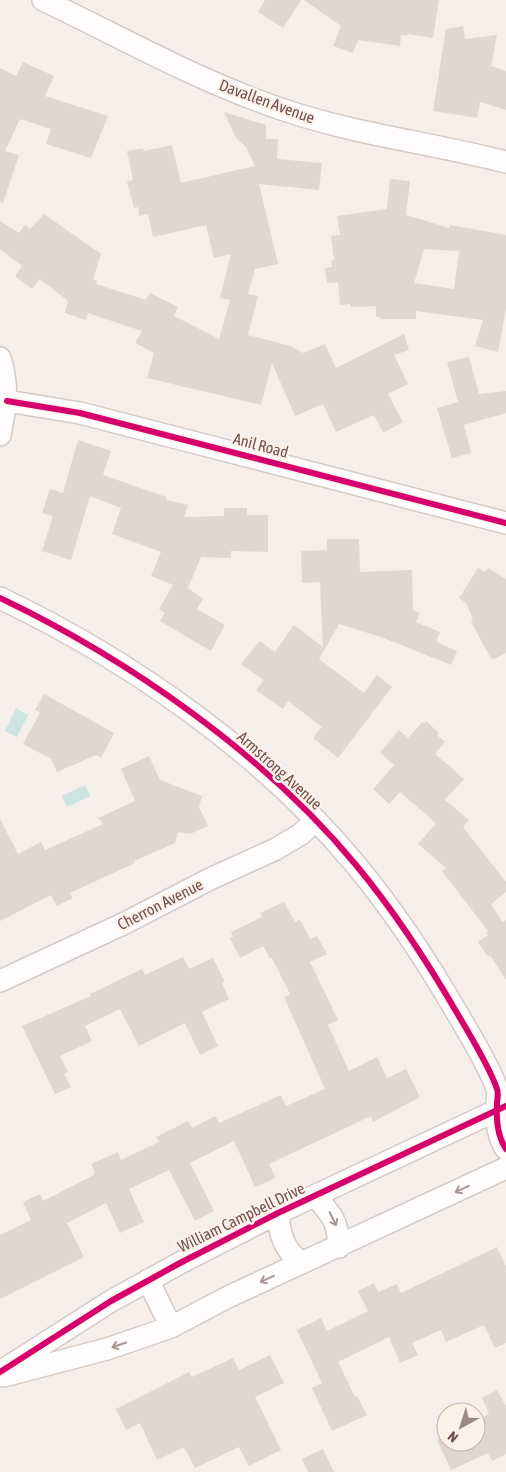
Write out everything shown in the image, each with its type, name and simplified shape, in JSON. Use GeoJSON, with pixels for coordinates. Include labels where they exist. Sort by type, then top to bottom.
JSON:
{"type":"FeatureCollection","features":[{"type":"Feature","properties":{"kind":"street","name":"Davallen Avenue"},"geometry":{"type":"LineString","coordinates":[[43,0],[204,77],[281,109],[330,123],[506,162]]}},
{"type":"Feature","properties":{"kind":"street"},"geometry":{"type":"LineString","coordinates":[[0,358],[5,374],[7,401],[0,435]]}},
{"type":"Feature","properties":{"kind":"street","name":"Anil Road"},"geometry":{"type":"LineString","coordinates":[[7,401],[55,407],[89,415],[506,523]]}},
{"type":"Feature","properties":{"kind":"street","name":"Armstrong Avenue"},"geometry":{"type":"LineString","coordinates":[[0,598],[84,641],[153,686],[232,745],[316,820],[356,864],[421,954],[458,1015],[502,1100]]}},
{"type":"Feature","properties":{"kind":"street","name":"Cherron Avenue"},"geometry":{"type":"LineString","coordinates":[[0,980],[125,923],[210,879],[276,849],[301,834],[316,820]]}},
{"type":"Feature","properties":{"kind":"street"},"geometry":{"type":"LineString","coordinates":[[502,1100],[499,1134],[506,1149]]}},
{"type":"Feature","properties":{"kind":"street","name":"William Campbell Drive"},"geometry":{"type":"LineString","coordinates":[[0,1372],[111,1301],[148,1280],[502,1100]]}},
{"type":"Feature","properties":{"kind":"street"},"geometry":{"type":"LineString","coordinates":[[0,1377],[107,1349],[171,1327],[302,1263],[506,1168]]}},
{"type":"Feature","properties":{"kind":"street"},"geometry":{"type":"LineString","coordinates":[[315,1196],[336,1221],[339,1247]]}},
{"type":"Feature","properties":{"kind":"street"},"geometry":{"type":"LineString","coordinates":[[278,1213],[283,1241],[295,1258],[302,1263]]}},
{"type":"Feature","properties":{"kind":"street"},"geometry":{"type":"LineString","coordinates":[[148,1280],[171,1327]]}},
{"type":"Feature","properties":{"kind":"water"},"geometry":{"type":"Polygon","coordinates":[[[16,708],[28,715],[17,737],[5,731],[16,708]]]}},
{"type":"Feature","properties":{"kind":"water"},"geometry":{"type":"Polygon","coordinates":[[[85,785],[90,796],[67,807],[62,796],[85,785]]]}},
{"type":"Feature","properties":{"kind":"building"},"geometry":{"type":"Polygon","coordinates":[[[265,0],[301,0],[283,28],[258,12],[265,0]]]}},
{"type":"Feature","properties":{"kind":"building"},"geometry":{"type":"Polygon","coordinates":[[[304,0],[439,0],[433,38],[408,34],[407,36],[401,35],[400,46],[358,40],[353,53],[333,46],[341,26],[304,0]]]}},
{"type":"Feature","properties":{"kind":"building"},"geometry":{"type":"Polygon","coordinates":[[[463,26],[465,39],[497,35],[491,66],[506,71],[506,110],[480,102],[477,118],[433,111],[446,29],[463,26]]]}},
{"type":"Feature","properties":{"kind":"building"},"geometry":{"type":"Polygon","coordinates":[[[23,62],[54,76],[45,96],[108,116],[91,158],[46,144],[51,129],[20,119],[5,151],[19,155],[3,203],[0,202],[0,68],[16,76],[23,62]]]}},
{"type":"Feature","properties":{"kind":"building"},"geometry":{"type":"Polygon","coordinates":[[[224,112],[266,125],[266,139],[278,139],[277,159],[322,163],[319,190],[259,184],[278,264],[255,269],[248,294],[258,296],[248,335],[290,346],[303,353],[325,344],[336,368],[404,334],[409,350],[394,355],[408,384],[388,394],[403,422],[383,433],[374,415],[336,432],[323,404],[295,416],[272,363],[261,405],[147,378],[154,353],[135,343],[142,331],[88,313],[86,320],[65,313],[68,301],[40,279],[32,289],[15,276],[22,266],[0,249],[0,221],[19,233],[25,225],[30,229],[44,214],[101,254],[93,279],[97,281],[96,284],[146,300],[150,293],[178,307],[174,316],[219,339],[230,300],[220,298],[231,254],[214,258],[206,225],[153,237],[148,214],[139,216],[138,207],[134,208],[127,181],[133,180],[127,151],[143,148],[144,151],[172,145],[181,183],[255,166],[246,147],[236,138],[224,112]]]}},
{"type":"Feature","properties":{"kind":"building"},"geometry":{"type":"Polygon","coordinates":[[[390,179],[410,181],[406,215],[449,228],[450,225],[506,235],[506,308],[498,352],[475,346],[483,320],[416,311],[416,319],[381,319],[376,317],[376,306],[351,307],[350,304],[340,305],[338,282],[327,283],[325,268],[332,267],[331,261],[334,260],[331,236],[340,235],[337,216],[387,209],[390,179]],[[424,249],[414,283],[454,289],[459,251],[424,249]]]}},
{"type":"Feature","properties":{"kind":"building"},"geometry":{"type":"Polygon","coordinates":[[[469,357],[479,394],[506,391],[506,413],[464,425],[471,453],[452,458],[437,408],[458,402],[447,362],[469,357]]]}},
{"type":"Feature","properties":{"kind":"building"},"geometry":{"type":"Polygon","coordinates":[[[78,440],[111,451],[103,475],[166,497],[166,500],[188,505],[184,517],[224,516],[224,508],[247,508],[247,515],[268,515],[268,552],[231,551],[231,558],[201,557],[188,588],[203,599],[197,609],[225,625],[211,651],[160,621],[165,613],[159,609],[173,585],[151,576],[161,552],[112,534],[121,508],[90,496],[71,560],[42,551],[53,516],[42,513],[50,489],[63,493],[78,440]]]}},
{"type":"Feature","properties":{"kind":"building"},"geometry":{"type":"Polygon","coordinates":[[[327,539],[359,539],[360,572],[412,570],[413,610],[420,613],[416,622],[440,632],[436,642],[457,651],[451,665],[381,637],[339,624],[319,659],[364,693],[377,675],[392,687],[338,758],[313,738],[322,727],[288,701],[283,709],[256,690],[264,680],[241,664],[260,641],[275,652],[294,625],[323,647],[320,582],[302,583],[301,551],[327,550],[327,539]]]}},
{"type":"Feature","properties":{"kind":"building"},"geometry":{"type":"Polygon","coordinates":[[[478,568],[485,572],[488,568],[506,579],[506,653],[492,660],[471,622],[473,619],[466,603],[459,598],[478,568]]]}},
{"type":"Feature","properties":{"kind":"building"},"geometry":{"type":"Polygon","coordinates":[[[44,694],[114,733],[101,758],[96,755],[57,772],[51,759],[23,744],[40,713],[35,710],[44,694]]]}},
{"type":"Feature","properties":{"kind":"building"},"geometry":{"type":"Polygon","coordinates":[[[426,721],[439,733],[437,735],[445,742],[435,754],[464,779],[445,800],[469,820],[463,827],[506,882],[506,892],[491,904],[502,922],[506,920],[506,980],[490,955],[488,957],[478,942],[488,935],[486,932],[488,931],[442,871],[446,868],[418,844],[436,823],[400,792],[389,804],[373,789],[394,765],[380,752],[399,730],[408,738],[422,722],[426,721]]]}},
{"type":"Feature","properties":{"kind":"building"},"geometry":{"type":"Polygon","coordinates":[[[149,756],[160,780],[202,796],[199,807],[208,826],[190,834],[178,832],[175,843],[70,893],[73,898],[57,906],[51,895],[0,921],[0,819],[18,854],[41,842],[45,850],[103,824],[98,818],[135,801],[121,769],[149,756]]]}},
{"type":"Feature","properties":{"kind":"building"},"geometry":{"type":"Polygon","coordinates":[[[284,902],[295,922],[300,920],[310,939],[317,936],[327,954],[310,962],[338,1020],[328,1025],[349,1071],[377,1057],[387,1078],[406,1069],[420,1097],[373,1122],[371,1116],[269,1164],[276,1178],[255,1187],[234,1141],[190,1163],[214,1211],[195,1221],[169,1170],[129,1189],[144,1222],[120,1233],[106,1203],[67,1223],[84,1257],[0,1299],[0,1235],[31,1220],[23,1202],[40,1194],[43,1201],[94,1175],[93,1173],[95,1172],[91,1164],[118,1152],[121,1160],[159,1142],[156,1137],[188,1121],[192,1128],[215,1116],[219,1123],[281,1095],[286,1106],[325,1089],[284,997],[290,994],[272,958],[270,959],[263,946],[240,958],[230,938],[233,937],[231,932],[262,917],[260,913],[284,902]]]}},
{"type":"Feature","properties":{"kind":"building"},"geometry":{"type":"Polygon","coordinates":[[[183,957],[189,969],[213,958],[225,982],[222,983],[229,999],[202,1012],[218,1046],[200,1055],[185,1023],[139,1046],[120,1009],[85,1026],[92,1041],[60,1056],[68,1072],[64,1074],[71,1087],[55,1094],[22,1026],[91,996],[90,994],[142,969],[145,975],[183,957]]]}},
{"type":"Feature","properties":{"kind":"building"},"geometry":{"type":"Polygon","coordinates":[[[497,1247],[506,1266],[506,1343],[495,1348],[484,1325],[446,1342],[441,1330],[412,1343],[418,1355],[400,1363],[389,1337],[338,1362],[355,1397],[357,1396],[367,1415],[332,1431],[312,1388],[322,1383],[297,1330],[321,1318],[327,1331],[368,1311],[358,1291],[374,1283],[378,1292],[397,1284],[401,1293],[497,1247]]]}},
{"type":"Feature","properties":{"kind":"building"},"geometry":{"type":"Polygon","coordinates":[[[270,1355],[284,1383],[255,1397],[281,1450],[249,1466],[239,1447],[195,1468],[184,1447],[157,1460],[140,1423],[126,1430],[116,1409],[189,1372],[192,1377],[233,1358],[239,1370],[270,1355]]]}},
{"type":"Feature","properties":{"kind":"building"},"geometry":{"type":"Polygon","coordinates":[[[497,1390],[506,1406],[506,1454],[492,1461],[488,1453],[451,1470],[443,1452],[486,1452],[486,1416],[489,1414],[486,1402],[484,1402],[482,1398],[497,1390]]]}},
{"type":"Feature","properties":{"kind":"building"},"geometry":{"type":"Polygon","coordinates":[[[323,1449],[334,1472],[308,1472],[302,1459],[323,1449]]]}},
{"type":"Feature","properties":{"kind":"cycle path"},"geometry":{"type":"LineString","coordinates":[[7,401],[80,413],[506,523]]}},
{"type":"Feature","properties":{"kind":"cycle path"},"geometry":{"type":"LineString","coordinates":[[0,598],[98,650],[146,680],[237,748],[280,785],[320,824],[370,882],[397,918],[434,974],[473,1040],[498,1091],[498,1128],[506,1149]]}},
{"type":"Feature","properties":{"kind":"cycle path"},"geometry":{"type":"LineString","coordinates":[[0,1372],[111,1301],[180,1263],[278,1213],[506,1106]]}}]}
